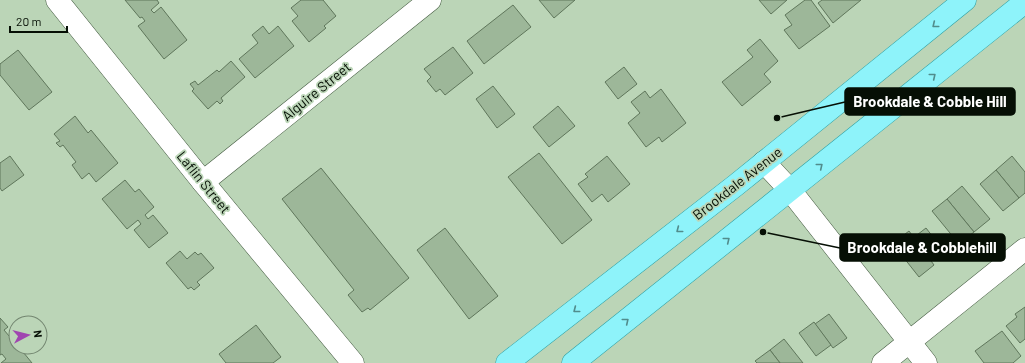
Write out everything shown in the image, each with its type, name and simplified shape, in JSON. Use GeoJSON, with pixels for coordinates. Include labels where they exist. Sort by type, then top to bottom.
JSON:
{"type":"FeatureCollection","features":[{"type":"Feature","properties":{"kind":"main road","name":"Brookdale Avenue"},"geometry":{"type":"LineString","coordinates":[[507,363],[764,162],[965,0]]}},
{"type":"Feature","properties":{"kind":"main road"},"geometry":{"type":"LineString","coordinates":[[573,363],[1025,2]]}},
{"type":"Feature","properties":{"kind":"street","name":"Laflin Street"},"geometry":{"type":"LineString","coordinates":[[57,0],[203,182],[353,363]]}},
{"type":"Feature","properties":{"kind":"street","name":"Alguire Street"},"geometry":{"type":"LineString","coordinates":[[203,182],[430,0]]}},
{"type":"Feature","properties":{"kind":"street"},"geometry":{"type":"LineString","coordinates":[[764,162],[790,190],[926,363]]}},
{"type":"Feature","properties":{"kind":"street"},"geometry":{"type":"LineString","coordinates":[[883,363],[1025,250]]}},
{"type":"Feature","properties":{"kind":"building"},"geometry":{"type":"Polygon","coordinates":[[[125,0],[157,0],[159,3],[151,10],[154,13],[161,7],[187,40],[164,59],[138,26],[145,21],[142,17],[140,18],[125,0]]]}},
{"type":"Feature","properties":{"kind":"building"},"geometry":{"type":"Polygon","coordinates":[[[301,0],[323,0],[336,16],[324,26],[326,28],[309,42],[292,21],[298,16],[291,8],[301,0]]]}},
{"type":"Feature","properties":{"kind":"building"},"geometry":{"type":"Polygon","coordinates":[[[539,0],[575,0],[554,18],[539,0]]]}},
{"type":"Feature","properties":{"kind":"building"},"geometry":{"type":"Polygon","coordinates":[[[759,0],[787,0],[771,14],[759,0]]]}},
{"type":"Feature","properties":{"kind":"building"},"geometry":{"type":"Polygon","coordinates":[[[805,0],[811,0],[830,26],[799,49],[784,30],[792,25],[785,15],[805,0]]]}},
{"type":"Feature","properties":{"kind":"building"},"geometry":{"type":"Polygon","coordinates":[[[822,0],[861,0],[833,23],[818,3],[822,0]]]}},
{"type":"Feature","properties":{"kind":"building"},"geometry":{"type":"Polygon","coordinates":[[[513,5],[531,27],[484,64],[467,41],[513,5]]]}},
{"type":"Feature","properties":{"kind":"building"},"geometry":{"type":"Polygon","coordinates":[[[263,26],[269,34],[278,26],[294,46],[255,78],[239,59],[258,43],[252,35],[263,26]]]}},
{"type":"Feature","properties":{"kind":"building"},"geometry":{"type":"Polygon","coordinates":[[[760,39],[778,61],[764,74],[771,82],[742,106],[722,82],[753,57],[747,50],[760,39]]]}},
{"type":"Feature","properties":{"kind":"building"},"geometry":{"type":"Polygon","coordinates":[[[453,47],[473,73],[445,95],[440,89],[436,92],[427,81],[431,77],[424,69],[453,47]]]}},
{"type":"Feature","properties":{"kind":"building"},"geometry":{"type":"Polygon","coordinates":[[[18,50],[52,92],[29,110],[0,75],[0,64],[18,50]]]}},
{"type":"Feature","properties":{"kind":"building"},"geometry":{"type":"Polygon","coordinates":[[[231,61],[245,77],[221,98],[223,101],[220,104],[217,101],[208,109],[192,91],[194,89],[190,84],[195,81],[198,85],[217,70],[219,72],[231,61]]]}},
{"type":"Feature","properties":{"kind":"building"},"geometry":{"type":"Polygon","coordinates":[[[624,67],[637,84],[618,99],[605,82],[624,67]]]}},
{"type":"Feature","properties":{"kind":"building"},"geometry":{"type":"Polygon","coordinates":[[[493,86],[515,114],[497,128],[476,99],[493,86]]]}},
{"type":"Feature","properties":{"kind":"building"},"geometry":{"type":"Polygon","coordinates":[[[661,89],[686,123],[662,142],[659,137],[646,147],[628,123],[640,113],[631,102],[645,91],[650,98],[661,89]]]}},
{"type":"Feature","properties":{"kind":"building"},"geometry":{"type":"Polygon","coordinates":[[[558,106],[575,126],[549,147],[533,127],[558,106]]]}},
{"type":"Feature","properties":{"kind":"building"},"geometry":{"type":"Polygon","coordinates":[[[75,116],[88,133],[91,130],[118,163],[96,182],[89,173],[82,179],[72,165],[76,162],[63,145],[60,147],[56,143],[60,141],[54,134],[75,116]]]}},
{"type":"Feature","properties":{"kind":"building"},"geometry":{"type":"Polygon","coordinates":[[[539,153],[592,220],[562,244],[508,177],[539,153]]]}},
{"type":"Feature","properties":{"kind":"building"},"geometry":{"type":"Polygon","coordinates":[[[10,156],[24,175],[2,191],[0,188],[0,163],[10,156]]]}},
{"type":"Feature","properties":{"kind":"building"},"geometry":{"type":"Polygon","coordinates":[[[607,156],[630,184],[608,202],[602,194],[592,202],[578,184],[588,177],[585,174],[607,156]]]}},
{"type":"Feature","properties":{"kind":"building"},"geometry":{"type":"Polygon","coordinates":[[[1012,156],[1025,172],[1025,193],[1019,198],[996,170],[1012,156]]]}},
{"type":"Feature","properties":{"kind":"building"},"geometry":{"type":"Polygon","coordinates":[[[321,168],[409,278],[370,310],[368,308],[362,312],[348,295],[354,290],[282,199],[321,168]]]}},
{"type":"Feature","properties":{"kind":"building"},"geometry":{"type":"Polygon","coordinates":[[[996,170],[1019,198],[1003,211],[980,184],[996,170]]]}},
{"type":"Feature","properties":{"kind":"building"},"geometry":{"type":"Polygon","coordinates":[[[125,180],[135,192],[139,189],[154,207],[145,215],[148,219],[153,215],[168,233],[149,248],[134,230],[141,224],[138,220],[127,229],[102,199],[125,180]]]}},
{"type":"Feature","properties":{"kind":"building"},"geometry":{"type":"Polygon","coordinates":[[[962,186],[990,219],[974,232],[947,199],[962,186]]]}},
{"type":"Feature","properties":{"kind":"building"},"geometry":{"type":"Polygon","coordinates":[[[947,199],[974,232],[959,244],[932,211],[947,199]]]}},
{"type":"Feature","properties":{"kind":"building"},"geometry":{"type":"Polygon","coordinates":[[[445,228],[498,296],[469,319],[417,250],[445,228]]]}},
{"type":"Feature","properties":{"kind":"building"},"geometry":{"type":"Polygon","coordinates":[[[926,228],[944,251],[932,261],[913,238],[926,228]]]}},
{"type":"Feature","properties":{"kind":"building"},"geometry":{"type":"Polygon","coordinates":[[[909,231],[934,265],[919,277],[900,253],[907,247],[900,238],[909,231]]]}},
{"type":"Feature","properties":{"kind":"building"},"geometry":{"type":"Polygon","coordinates":[[[180,251],[187,259],[195,252],[198,255],[201,253],[214,268],[197,282],[200,285],[194,290],[191,287],[188,289],[166,263],[180,251]]]}},
{"type":"Feature","properties":{"kind":"building"},"geometry":{"type":"Polygon","coordinates":[[[1025,307],[1025,339],[1020,343],[1006,326],[1017,317],[1015,314],[1025,307]]]}},
{"type":"Feature","properties":{"kind":"building"},"geometry":{"type":"Polygon","coordinates":[[[829,314],[847,338],[833,348],[815,324],[829,314]]]}},
{"type":"Feature","properties":{"kind":"building"},"geometry":{"type":"Polygon","coordinates":[[[0,318],[8,327],[4,330],[8,335],[8,355],[26,355],[32,363],[1,363],[6,359],[2,354],[0,355],[0,318]]]}},
{"type":"Feature","properties":{"kind":"building"},"geometry":{"type":"Polygon","coordinates":[[[814,322],[831,345],[816,356],[799,333],[814,322]]]}},
{"type":"Feature","properties":{"kind":"building"},"geometry":{"type":"Polygon","coordinates":[[[256,325],[281,357],[273,363],[226,363],[219,354],[256,325]]]}},
{"type":"Feature","properties":{"kind":"building"},"geometry":{"type":"Polygon","coordinates":[[[1002,331],[1021,356],[1013,363],[984,363],[975,351],[1002,331]]]}},
{"type":"Feature","properties":{"kind":"building"},"geometry":{"type":"Polygon","coordinates":[[[784,339],[803,363],[780,363],[770,350],[784,339]]]}},
{"type":"Feature","properties":{"kind":"building"},"geometry":{"type":"Polygon","coordinates":[[[770,350],[780,363],[757,363],[755,361],[770,350]]]}},
{"type":"Feature","properties":{"kind":"place","name":"Brookdale & Cobble Hill"},"geometry":{"type":"Point","coordinates":[777,118]}},
{"type":"Feature","properties":{"kind":"place","name":"Brookdale & Cobblehill"},"geometry":{"type":"Point","coordinates":[763,232]}}]}
